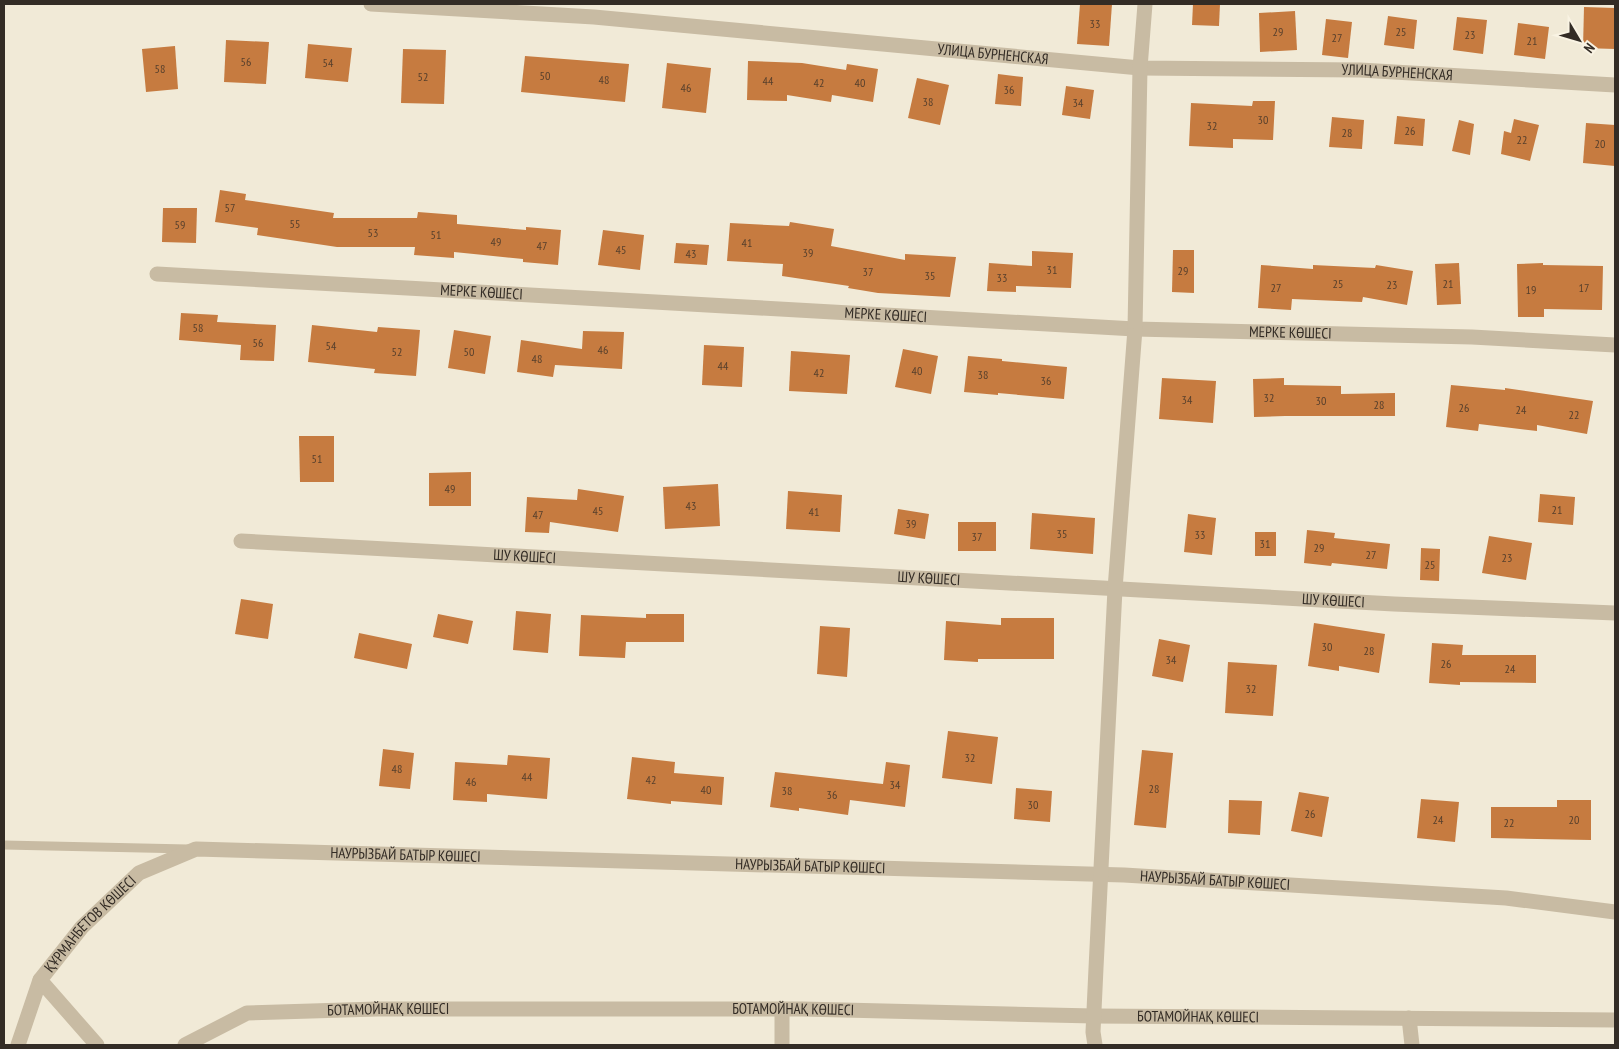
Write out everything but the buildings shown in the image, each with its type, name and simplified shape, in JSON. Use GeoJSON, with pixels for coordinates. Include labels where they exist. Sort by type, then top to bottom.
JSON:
{"type":"FeatureCollection","features":[{"type":"Feature","properties":{"kind":"street","name":"УЛИЦА БУРНЕНСКАЯ"},"geometry":{"type":"LineString","coordinates":[[371,4],[594,17],[1140,68],[1360,70],[1615,85]]}},
{"type":"Feature","properties":{"kind":"street"},"geometry":{"type":"LineString","coordinates":[[1095,1045],[1093,1032],[1115,589],[1135,329],[1140,68],[1145,4]]}},
{"type":"Feature","properties":{"kind":"street","name":"МЕРКЕ КӨШЕСІ"},"geometry":{"type":"LineString","coordinates":[[158,274],[1135,329],[1472,337],[1615,345]]}},
{"type":"Feature","properties":{"kind":"street","name":"ШУ КӨШЕСІ"},"geometry":{"type":"LineString","coordinates":[[241,540],[1394,604],[1615,613]]}},
{"type":"Feature","properties":{"kind":"street","name":"НАУРЫЗБАЙ БАТЫР КӨШЕСІ"},"geometry":{"type":"LineString","coordinates":[[196,849],[1101,874],[1506,898],[1615,912]]}},
{"type":"Feature","properties":{"kind":"street","name":"ҚҰРМАНБЕТОВ КӨШЕСІ"},"geometry":{"type":"LineString","coordinates":[[97,1045],[40,980],[82,927],[139,873],[196,849]]}},
{"type":"Feature","properties":{"kind":"street"},"geometry":{"type":"LineString","coordinates":[[18,1045],[40,980]]}},
{"type":"Feature","properties":{"kind":"street","name":"БОТАМОЙНАҚ КӨШЕСІ"},"geometry":{"type":"LineString","coordinates":[[185,1045],[247,1013],[377,1009],[782,1009],[1094,1016],[1615,1020]]}},
{"type":"Feature","properties":{"kind":"street"},"geometry":{"type":"LineString","coordinates":[[782,1009],[782,1045]]}},
{"type":"Feature","properties":{"kind":"street"},"geometry":{"type":"LineString","coordinates":[[1409,1018],[1412,1045]]}},
{"type":"Feature","properties":{"kind":"lane","name":"НАУРЫЗБАЙ БАТЫР КӨШЕСІ"},"geometry":{"type":"LineString","coordinates":[[4,844],[196,849]]}}]}
